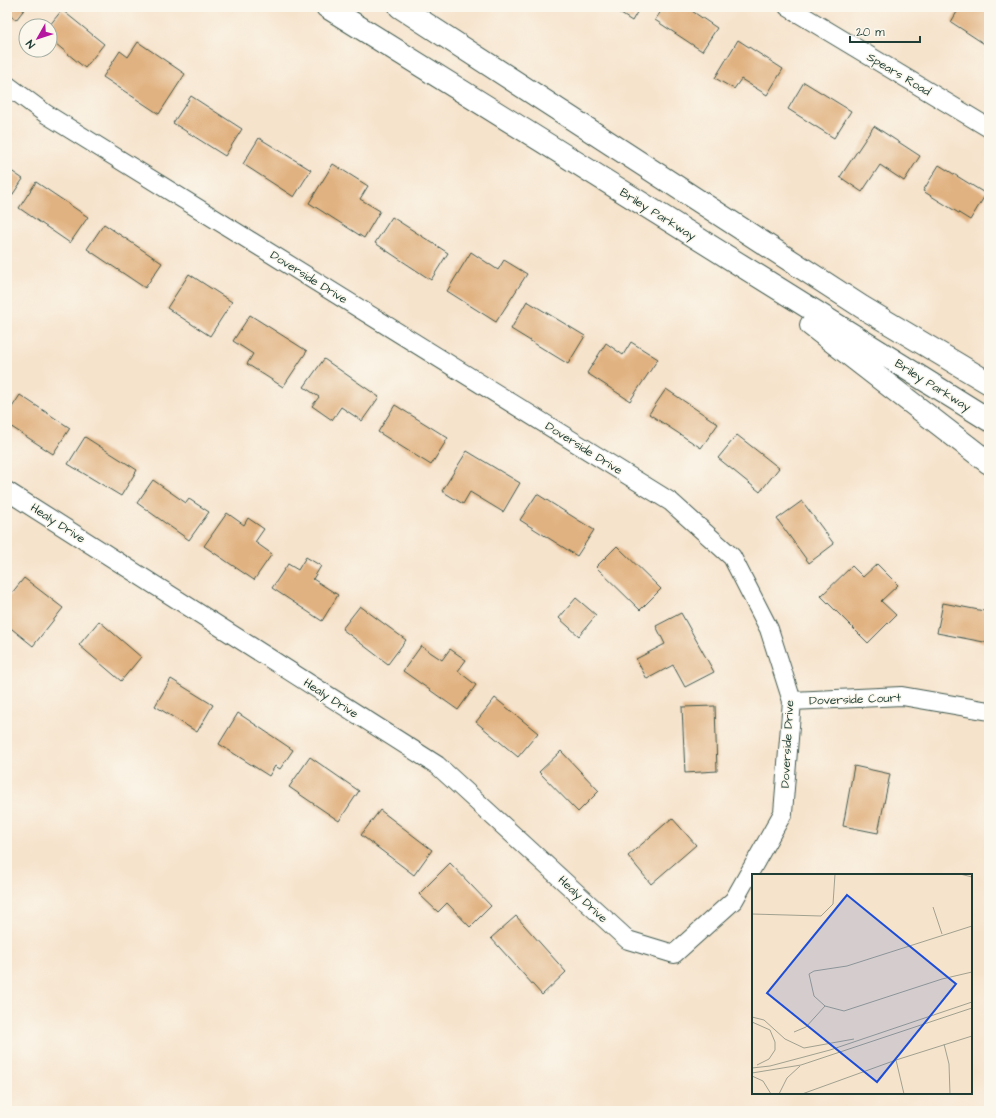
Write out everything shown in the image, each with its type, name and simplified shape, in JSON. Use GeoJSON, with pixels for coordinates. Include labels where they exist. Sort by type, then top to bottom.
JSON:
{"type":"FeatureCollection","features":[{"type":"Feature","properties":{"kind":"highway","name":"Briley Parkway"},"geometry":{"type":"LineString","coordinates":[[327,7],[989,420]]}},
{"type":"Feature","properties":{"kind":"highway"},"geometry":{"type":"LineString","coordinates":[[400,7],[862,307],[989,383]]}},
{"type":"Feature","properties":{"kind":"highway"},"geometry":{"type":"LineString","coordinates":[[712,248],[989,463]]}},
{"type":"Feature","properties":{"kind":"street","name":"Spears Road"},"geometry":{"type":"LineString","coordinates":[[788,7],[989,128]]}},
{"type":"Feature","properties":{"kind":"street","name":"Doverside Drive"},"geometry":{"type":"LineString","coordinates":[[7,85],[46,114],[670,502],[732,556],[769,629],[792,701],[782,813],[734,900],[674,954],[628,940]]}},
{"type":"Feature","properties":{"kind":"street","name":"Healy Drive"},"geometry":{"type":"LineString","coordinates":[[7,491],[437,765],[628,940]]}},
{"type":"Feature","properties":{"kind":"street","name":"Doverside Court"},"geometry":{"type":"LineString","coordinates":[[792,701],[902,696],[989,711]]}},
{"type":"Feature","properties":{"kind":"building"},"geometry":{"type":"Polygon","coordinates":[[[7,7],[26,7],[16,20],[7,13],[7,7]]]}},
{"type":"Feature","properties":{"kind":"building"},"geometry":{"type":"Polygon","coordinates":[[[610,7],[640,7],[632,21],[610,7]]]}},
{"type":"Feature","properties":{"kind":"building"},"geometry":{"type":"Polygon","coordinates":[[[664,7],[686,7],[717,28],[702,51],[655,20],[664,7]]]}},
{"type":"Feature","properties":{"kind":"building"},"geometry":{"type":"Polygon","coordinates":[[[960,7],[984,7],[989,10],[989,47],[951,22],[960,7]]]}},
{"type":"Feature","properties":{"kind":"building"},"geometry":{"type":"Polygon","coordinates":[[[62,10],[104,44],[85,68],[58,46],[58,18],[56,18],[62,10]]]}},
{"type":"Feature","properties":{"kind":"building"},"geometry":{"type":"Polygon","coordinates":[[[738,40],[783,69],[767,95],[741,79],[734,89],[715,78],[738,40]]]}},
{"type":"Feature","properties":{"kind":"building"},"geometry":{"type":"Polygon","coordinates":[[[138,42],[185,74],[159,114],[103,77],[120,51],[128,57],[138,42]]]}},
{"type":"Feature","properties":{"kind":"building"},"geometry":{"type":"Polygon","coordinates":[[[804,82],[851,111],[834,138],[788,109],[804,82]]]}},
{"type":"Feature","properties":{"kind":"building"},"geometry":{"type":"Polygon","coordinates":[[[191,96],[242,129],[225,156],[173,123],[191,96]]]}},
{"type":"Feature","properties":{"kind":"building"},"geometry":{"type":"Polygon","coordinates":[[[874,126],[920,156],[904,181],[880,165],[862,192],[840,177],[874,126]]]}},
{"type":"Feature","properties":{"kind":"building"},"geometry":{"type":"Polygon","coordinates":[[[259,138],[311,170],[294,197],[243,164],[259,138]]]}},
{"type":"Feature","properties":{"kind":"building"},"geometry":{"type":"Polygon","coordinates":[[[333,164],[368,186],[360,199],[380,211],[364,238],[309,203],[333,164]]]}},
{"type":"Feature","properties":{"kind":"building"},"geometry":{"type":"Polygon","coordinates":[[[939,165],[986,194],[970,220],[923,191],[939,165]]]}},
{"type":"Feature","properties":{"kind":"building"},"geometry":{"type":"Polygon","coordinates":[[[7,168],[23,179],[7,203],[7,168]]]}},
{"type":"Feature","properties":{"kind":"building"},"geometry":{"type":"Polygon","coordinates":[[[36,182],[88,217],[70,243],[19,208],[36,182]]]}},
{"type":"Feature","properties":{"kind":"building"},"geometry":{"type":"Polygon","coordinates":[[[392,217],[448,253],[431,280],[375,243],[392,217]]]}},
{"type":"Feature","properties":{"kind":"building"},"geometry":{"type":"Polygon","coordinates":[[[104,224],[162,263],[145,288],[87,249],[104,224]]]}},
{"type":"Feature","properties":{"kind":"building"},"geometry":{"type":"Polygon","coordinates":[[[471,252],[498,270],[504,260],[527,274],[496,322],[447,291],[471,252]]]}},
{"type":"Feature","properties":{"kind":"building"},"geometry":{"type":"Polygon","coordinates":[[[189,274],[232,302],[210,336],[167,308],[189,274]]]}},
{"type":"Feature","properties":{"kind":"building"},"geometry":{"type":"Polygon","coordinates":[[[527,301],[585,336],[568,364],[511,329],[527,301]]]}},
{"type":"Feature","properties":{"kind":"building"},"geometry":{"type":"Polygon","coordinates":[[[250,315],[307,351],[283,387],[247,364],[253,354],[233,341],[250,315]]]}},
{"type":"Feature","properties":{"kind":"building"},"geometry":{"type":"Polygon","coordinates":[[[631,342],[658,359],[630,401],[587,373],[606,343],[623,355],[631,342]]]}},
{"type":"Feature","properties":{"kind":"building"},"geometry":{"type":"Polygon","coordinates":[[[324,359],[379,397],[362,421],[341,407],[332,420],[312,406],[319,397],[304,387],[324,359]]]}},
{"type":"Feature","properties":{"kind":"building"},"geometry":{"type":"Polygon","coordinates":[[[666,389],[718,424],[701,448],[649,414],[666,389]]]}},
{"type":"Feature","properties":{"kind":"building"},"geometry":{"type":"Polygon","coordinates":[[[20,395],[70,428],[53,454],[7,424],[7,415],[20,395]]]}},
{"type":"Feature","properties":{"kind":"building"},"geometry":{"type":"Polygon","coordinates":[[[395,405],[448,438],[431,465],[378,432],[395,405]]]}},
{"type":"Feature","properties":{"kind":"building"},"geometry":{"type":"Polygon","coordinates":[[[737,435],[779,468],[760,492],[718,458],[737,435]]]}},
{"type":"Feature","properties":{"kind":"building"},"geometry":{"type":"Polygon","coordinates":[[[85,437],[137,470],[121,496],[68,464],[85,437]]]}},
{"type":"Feature","properties":{"kind":"building"},"geometry":{"type":"Polygon","coordinates":[[[467,451],[520,483],[503,512],[470,492],[463,504],[442,491],[467,451]]]}},
{"type":"Feature","properties":{"kind":"building"},"geometry":{"type":"Polygon","coordinates":[[[153,480],[186,503],[189,499],[209,512],[189,540],[137,503],[153,480]]]}},
{"type":"Feature","properties":{"kind":"building"},"geometry":{"type":"Polygon","coordinates":[[[537,494],[594,530],[577,556],[520,520],[537,494]]]}},
{"type":"Feature","properties":{"kind":"building"},"geometry":{"type":"Polygon","coordinates":[[[802,501],[834,544],[809,563],[777,519],[802,501]]]}},
{"type":"Feature","properties":{"kind":"building"},"geometry":{"type":"Polygon","coordinates":[[[227,513],[244,525],[248,518],[264,529],[255,542],[272,554],[254,580],[204,546],[227,513]]]}},
{"type":"Feature","properties":{"kind":"building"},"geometry":{"type":"Polygon","coordinates":[[[617,546],[661,589],[640,610],[596,567],[617,546]]]}},
{"type":"Feature","properties":{"kind":"building"},"geometry":{"type":"Polygon","coordinates":[[[306,557],[321,566],[313,579],[338,595],[322,621],[272,588],[288,564],[298,570],[306,557]]]}},
{"type":"Feature","properties":{"kind":"building"},"geometry":{"type":"Polygon","coordinates":[[[877,564],[898,585],[881,601],[896,615],[868,643],[821,596],[852,566],[863,577],[877,564]]]}},
{"type":"Feature","properties":{"kind":"building"},"geometry":{"type":"Polygon","coordinates":[[[24,578],[63,608],[33,646],[7,625],[7,599],[24,578]]]}},
{"type":"Feature","properties":{"kind":"building"},"geometry":{"type":"Polygon","coordinates":[[[576,598],[596,615],[579,636],[559,618],[576,598]]]}},
{"type":"Feature","properties":{"kind":"building"},"geometry":{"type":"Polygon","coordinates":[[[943,603],[989,612],[989,643],[937,633],[943,603]]]}},
{"type":"Feature","properties":{"kind":"building"},"geometry":{"type":"Polygon","coordinates":[[[360,606],[406,640],[388,664],[342,629],[360,606]]]}},
{"type":"Feature","properties":{"kind":"building"},"geometry":{"type":"Polygon","coordinates":[[[681,613],[714,672],[685,687],[673,665],[647,679],[636,659],[665,644],[656,626],[681,613]]]}},
{"type":"Feature","properties":{"kind":"building"},"geometry":{"type":"Polygon","coordinates":[[[99,621],[141,657],[121,681],[79,645],[99,621]]]}},
{"type":"Feature","properties":{"kind":"building"},"geometry":{"type":"Polygon","coordinates":[[[421,646],[442,660],[450,649],[466,660],[458,671],[476,685],[458,710],[403,671],[421,646]]]}},
{"type":"Feature","properties":{"kind":"building"},"geometry":{"type":"Polygon","coordinates":[[[171,679],[213,705],[197,732],[155,706],[171,679]]]}},
{"type":"Feature","properties":{"kind":"building"},"geometry":{"type":"Polygon","coordinates":[[[495,698],[538,733],[518,757],[476,722],[495,698]]]}},
{"type":"Feature","properties":{"kind":"building"},"geometry":{"type":"Polygon","coordinates":[[[715,706],[717,771],[685,773],[682,707],[715,706]]]}},
{"type":"Feature","properties":{"kind":"building"},"geometry":{"type":"Polygon","coordinates":[[[238,713],[293,750],[280,769],[275,766],[269,776],[219,744],[238,713]]]}},
{"type":"Feature","properties":{"kind":"building"},"geometry":{"type":"Polygon","coordinates":[[[561,751],[599,791],[578,812],[539,772],[561,751]]]}},
{"type":"Feature","properties":{"kind":"building"},"geometry":{"type":"Polygon","coordinates":[[[310,757],[359,791],[339,821],[289,787],[310,757]]]}},
{"type":"Feature","properties":{"kind":"building"},"geometry":{"type":"Polygon","coordinates":[[[854,766],[890,774],[878,833],[843,826],[854,766]]]}},
{"type":"Feature","properties":{"kind":"building"},"geometry":{"type":"Polygon","coordinates":[[[380,810],[432,850],[414,875],[361,835],[380,810]]]}},
{"type":"Feature","properties":{"kind":"building"},"geometry":{"type":"Polygon","coordinates":[[[672,818],[696,845],[651,884],[628,856],[672,818]]]}},
{"type":"Feature","properties":{"kind":"building"},"geometry":{"type":"Polygon","coordinates":[[[450,863],[491,906],[470,927],[447,903],[438,912],[419,894],[450,863]]]}},
{"type":"Feature","properties":{"kind":"building"},"geometry":{"type":"Polygon","coordinates":[[[516,916],[566,972],[542,995],[491,938],[516,916]]]}}]}
